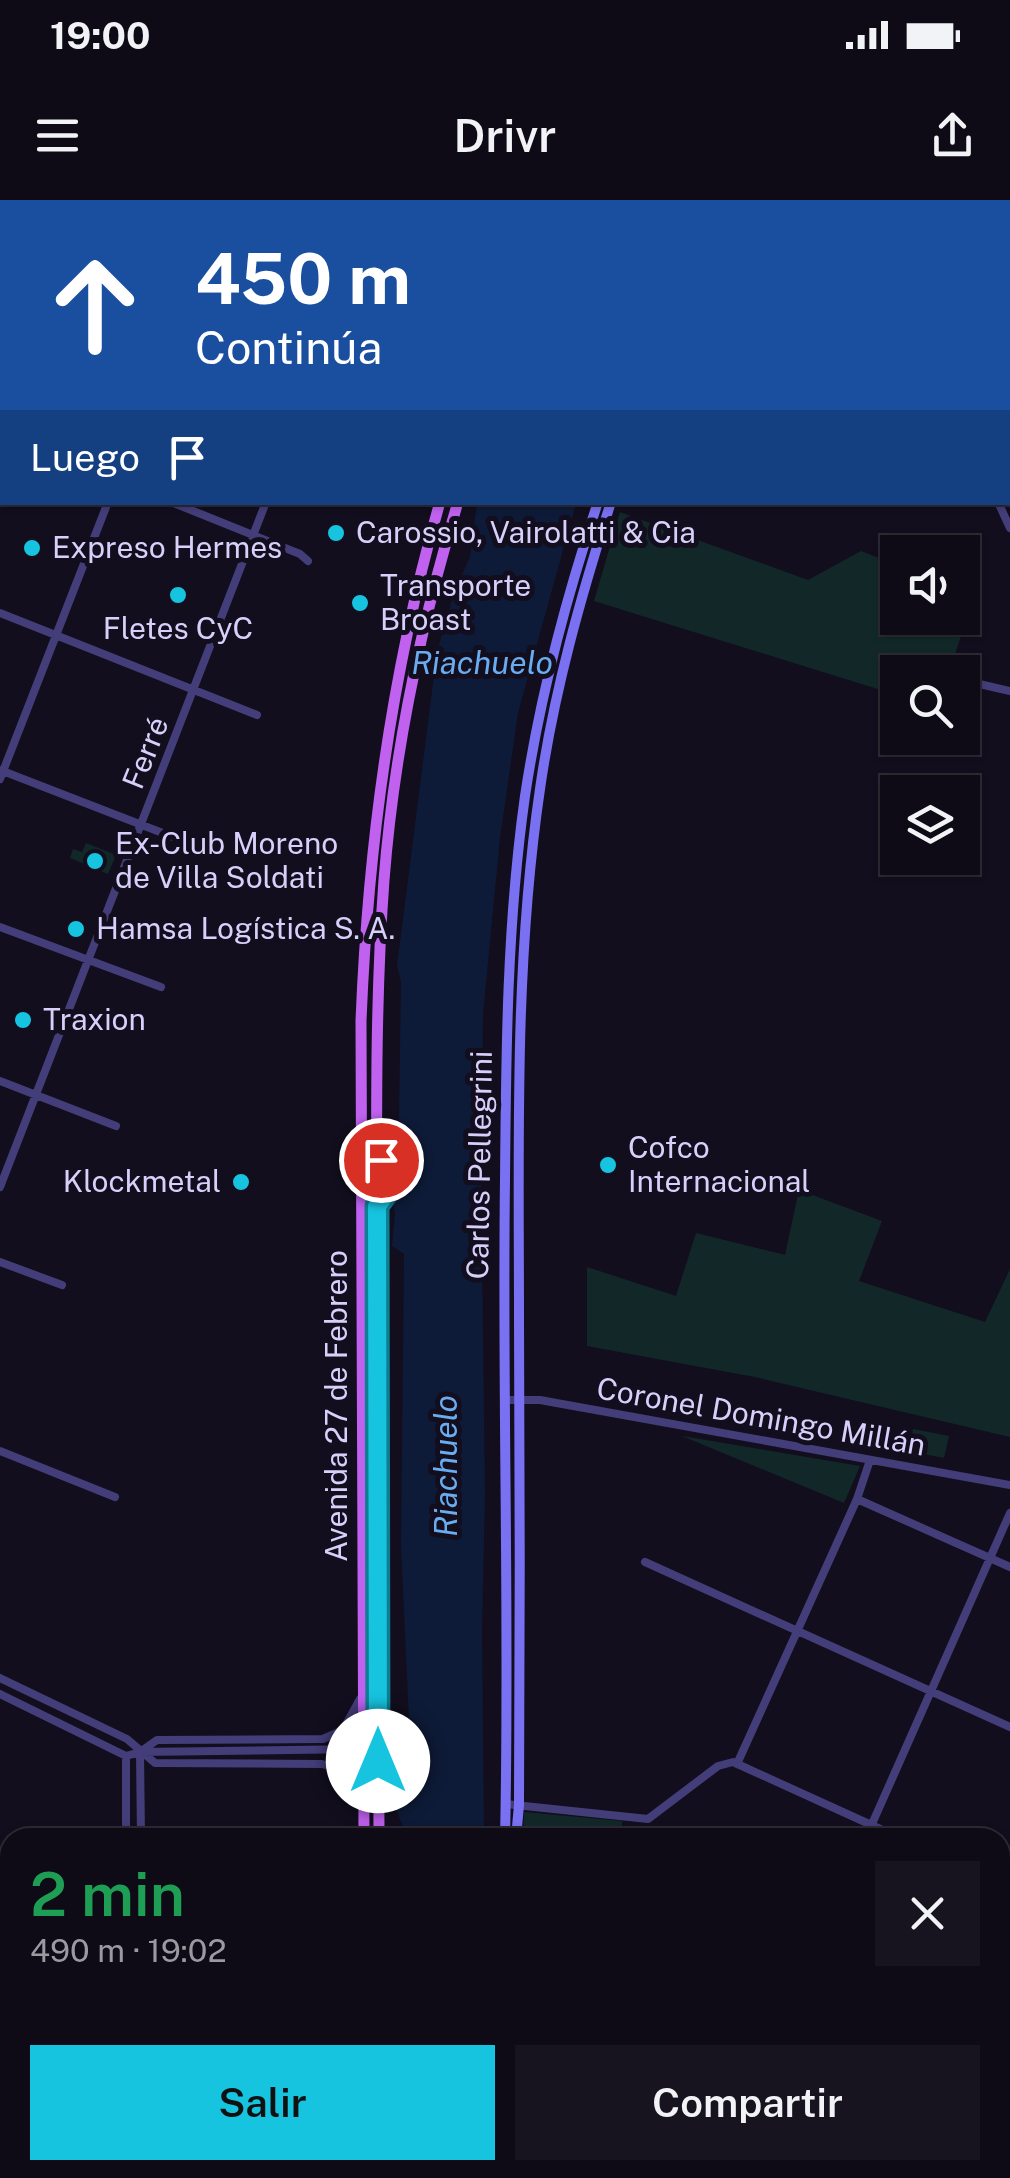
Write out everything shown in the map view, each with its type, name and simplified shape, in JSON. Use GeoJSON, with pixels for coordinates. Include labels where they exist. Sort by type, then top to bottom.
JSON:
{"type":"FeatureCollection","features":[{"type":"Feature","properties":{"kind":"main road","name":"Avenida 27 de Febrero"},"geometry":{"type":"LineString","coordinates":[[364,1828],[361,1021],[365,916],[382,765],[414,602],[439,505]]}},
{"type":"Feature","properties":{"kind":"main road"},"geometry":{"type":"LineString","coordinates":[[399,767],[428,607],[457,505]]}},
{"type":"Feature","properties":{"kind":"main road","name":"Carlos Pellegrini"},"geometry":{"type":"LineString","coordinates":[[506,1828],[506,1001],[526,791],[544,698],[576,570],[597,505]]}},
{"type":"Feature","properties":{"kind":"main road","name":"Carlos Pellegrini"},"geometry":{"type":"LineString","coordinates":[[517,1828],[518,1097],[522,982],[540,785],[588,574],[610,505]]}},
{"type":"Feature","properties":{"kind":"main road"},"geometry":{"type":"LineString","coordinates":[[414,602],[428,607]]}},
{"type":"Feature","properties":{"kind":"main road"},"geometry":{"type":"LineString","coordinates":[[362,1160],[377,1160],[378,996],[384,878],[393,800],[401,790],[404,770],[382,765]]}},
{"type":"Feature","properties":{"kind":"main road","name":"Avenida 27 de Febrero"},"geometry":{"type":"LineString","coordinates":[[377,1160],[385,1164],[385,1195],[377,1206],[379,1828]]}},
{"type":"Feature","properties":{"kind":"street"},"geometry":{"type":"LineString","coordinates":[[107,505],[1,774],[209,851]]}},
{"type":"Feature","properties":{"kind":"street"},"geometry":{"type":"LineString","coordinates":[[178,505],[300,554],[308,561]]}},
{"type":"Feature","properties":{"kind":"street","name":"Ferré"},"geometry":{"type":"LineString","coordinates":[[0,1187],[265,505]]}},
{"type":"Feature","properties":{"kind":"street"},"geometry":{"type":"LineString","coordinates":[[999,505],[1010,528]]}},
{"type":"Feature","properties":{"kind":"street"},"geometry":{"type":"LineString","coordinates":[[0,613],[257,715]]}},
{"type":"Feature","properties":{"kind":"street"},"geometry":{"type":"LineString","coordinates":[[980,684],[1010,692]]}},
{"type":"Feature","properties":{"kind":"street"},"geometry":{"type":"LineString","coordinates":[[0,927],[161,987]]}},
{"type":"Feature","properties":{"kind":"street"},"geometry":{"type":"LineString","coordinates":[[0,1082],[116,1126]]}},
{"type":"Feature","properties":{"kind":"street"},"geometry":{"type":"LineString","coordinates":[[0,1262],[62,1285]]}},
{"type":"Feature","properties":{"kind":"street","name":"Coronel Domingo Millán"},"geometry":{"type":"LineString","coordinates":[[504,1400],[540,1400],[1010,1485]]}},
{"type":"Feature","properties":{"kind":"street"},"geometry":{"type":"LineString","coordinates":[[0,1451],[115,1497]]}},
{"type":"Feature","properties":{"kind":"street"},"geometry":{"type":"LineString","coordinates":[[736,1764],[798,1632],[870,1460]]}},
{"type":"Feature","properties":{"kind":"street"},"geometry":{"type":"LineString","coordinates":[[856,1499],[1010,1567]]}},
{"type":"Feature","properties":{"kind":"street"},"geometry":{"type":"LineString","coordinates":[[872,1824],[1010,1513]]}},
{"type":"Feature","properties":{"kind":"street"},"geometry":{"type":"LineString","coordinates":[[644,1562],[1010,1727]]}},
{"type":"Feature","properties":{"kind":"street"},"geometry":{"type":"LineString","coordinates":[[0,1694],[126,1756],[140,1752],[363,1749],[370,1744],[370,1624],[378,1608]]}},
{"type":"Feature","properties":{"kind":"street"},"geometry":{"type":"LineString","coordinates":[[0,1678],[127,1739],[155,1762],[322,1764],[343,1770],[364,1789]]}},
{"type":"Feature","properties":{"kind":"street"},"geometry":{"type":"LineString","coordinates":[[140,1752],[157,1740],[323,1740],[343,1730],[362,1696]]}},
{"type":"Feature","properties":{"kind":"street"},"geometry":{"type":"LineString","coordinates":[[140,1752],[141,1828]]}},
{"type":"Feature","properties":{"kind":"street"},"geometry":{"type":"LineString","coordinates":[[126,1756],[126,1828]]}},
{"type":"Feature","properties":{"kind":"street"},"geometry":{"type":"LineString","coordinates":[[506,1804],[648,1819],[728,1762],[880,1828]]}},
{"type":"Feature","properties":{"kind":"green space"},"geometry":{"type":"Polygon","coordinates":[[[620,512],[808,580],[861,551],[880,558],[880,635],[961,635],[955,655],[880,655],[880,690],[594,601],[620,512]]]}},
{"type":"Feature","properties":{"kind":"green space","name":"Ex-Club Moreno de Villa Soldati"},"geometry":{"type":"Polygon","coordinates":[[[86,843],[116,855],[108,874],[70,858],[73,849],[82,852],[86,843]]]}},
{"type":"Feature","properties":{"kind":"green space"},"geometry":{"type":"Polygon","coordinates":[[[799,1190],[882,1221],[859,1281],[985,1322],[1010,1269],[1010,1437],[755,1377],[587,1346],[587,1267],[676,1296],[696,1233],[785,1255],[799,1190]]]}},
{"type":"Feature","properties":{"kind":"green space"},"geometry":{"type":"Polygon","coordinates":[[[913,1429],[949,1436],[944,1458],[908,1451],[913,1429]]]}},
{"type":"Feature","properties":{"kind":"green space"},"geometry":{"type":"Polygon","coordinates":[[[682,1436],[860,1466],[844,1503],[682,1436]]]}},
{"type":"Feature","properties":{"kind":"green space"},"geometry":{"type":"Polygon","coordinates":[[[524,1812],[622,1821],[622,1828],[523,1828],[524,1812]]]}},
{"type":"Feature","properties":{"kind":"water","name":"Riachuelo"},"geometry":{"type":"Polygon","coordinates":[[[477,505],[575,505],[518,713],[500,838],[483,1014],[482,1082],[495,1092],[493,1097],[480,1100],[484,1828],[404,1828],[396,1809],[408,1788],[409,1721],[401,1546],[404,1254],[392,1246],[395,1213],[391,1195],[398,1189],[401,982],[397,966],[437,652],[455,590],[470,557],[477,505]]]}},
{"type":"Feature","properties":{"kind":"place","name":"Carossio, Vairolatti & Cia"},"geometry":{"type":"Point","coordinates":[336,533]}},
{"type":"Feature","properties":{"kind":"place","name":"Expreso Hermes"},"geometry":{"type":"Point","coordinates":[32,548]}},
{"type":"Feature","properties":{"kind":"place","name":"Fletes CyC"},"geometry":{"type":"Point","coordinates":[178,595]}},
{"type":"Feature","properties":{"kind":"place","name":"Transporte Broast"},"geometry":{"type":"Point","coordinates":[360,603]}},
{"type":"Feature","properties":{"kind":"place","name":"Ex-Club Moreno de Villa Soldati"},"geometry":{"type":"Point","coordinates":[95,861]}},
{"type":"Feature","properties":{"kind":"place","name":"Hamsa Logística S. A."},"geometry":{"type":"Point","coordinates":[76,929]}},
{"type":"Feature","properties":{"kind":"place","name":"Traxion"},"geometry":{"type":"Point","coordinates":[23,1020]}},
{"type":"Feature","properties":{"kind":"place","name":"Cofco Internacional"},"geometry":{"type":"Point","coordinates":[608,1165]}},
{"type":"Feature","properties":{"kind":"place","name":"Klockmetal"},"geometry":{"type":"Point","coordinates":[241,1182]}},
{"type":"Feature","properties":{"kind":"route"},"geometry":{"type":"LineString","coordinates":[[378,1761],[377,1206],[385,1195],[385,1164],[381,1160]]}}]}
